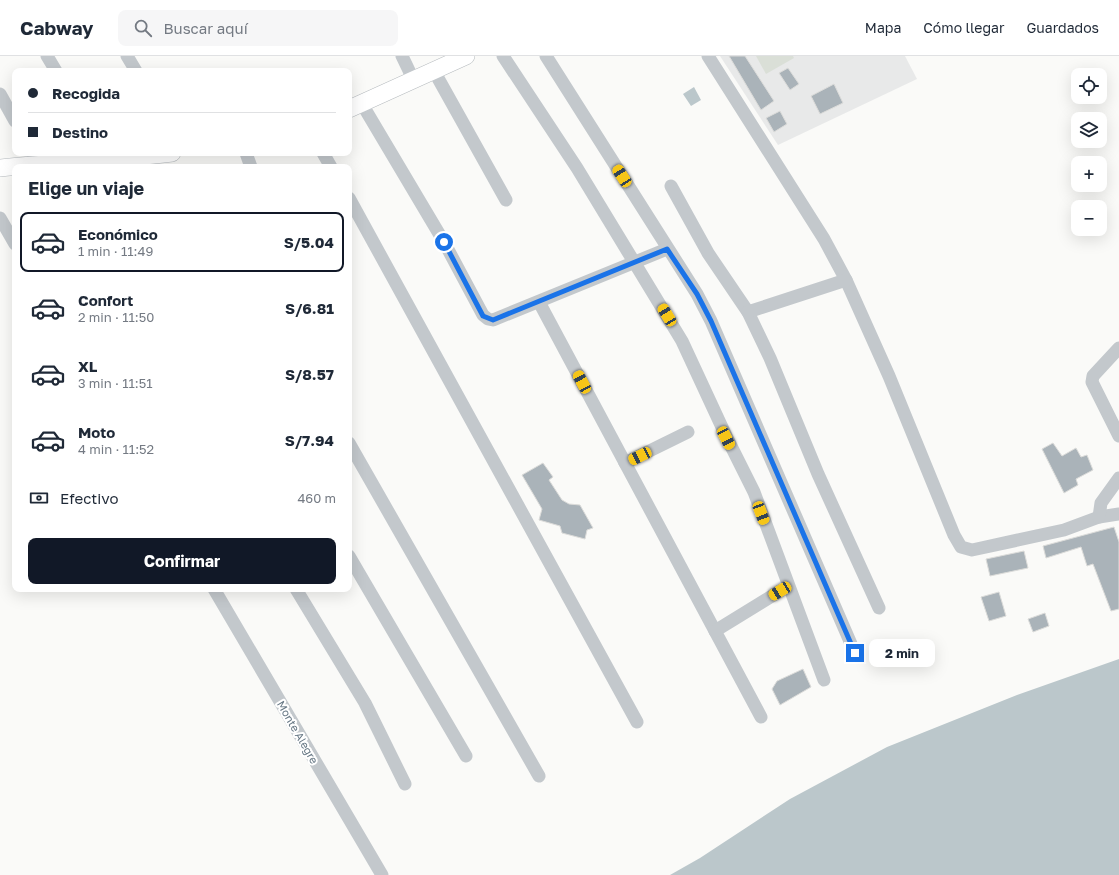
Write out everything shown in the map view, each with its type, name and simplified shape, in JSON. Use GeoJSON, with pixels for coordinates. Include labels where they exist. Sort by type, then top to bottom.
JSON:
{"type":"FeatureCollection","features":[{"type":"Feature","properties":{"kind":"main road"},"geometry":{"type":"LineString","coordinates":[[356,106],[434,72],[466,56]]}},
{"type":"Feature","properties":{"kind":"main road"},"geometry":{"type":"LineString","coordinates":[[22,164],[38,161],[133,156]]}},
{"type":"Feature","properties":{"kind":"main road"},"geometry":{"type":"LineString","coordinates":[[0,168],[12,166]]}},
{"type":"Feature","properties":{"kind":"street"},"geometry":{"type":"LineString","coordinates":[[47,56],[54,68]]}},
{"type":"Feature","properties":{"kind":"street"},"geometry":{"type":"LineString","coordinates":[[127,56],[134,68]]}},
{"type":"Feature","properties":{"kind":"street"},"geometry":{"type":"LineString","coordinates":[[402,56],[414,81]]}},
{"type":"Feature","properties":{"kind":"street"},"geometry":{"type":"LineString","coordinates":[[503,56],[577,168],[682,341],[726,438],[754,492],[824,680]]}},
{"type":"Feature","properties":{"kind":"street"},"geometry":{"type":"LineString","coordinates":[[546,56],[667,249],[697,294],[711,321],[855,653]]}},
{"type":"Feature","properties":{"kind":"street"},"geometry":{"type":"LineString","coordinates":[[708,56],[824,240],[846,280],[889,376],[954,535],[962,547],[972,550],[1064,530],[1099,517],[1119,514]]}},
{"type":"Feature","properties":{"kind":"street"},"geometry":{"type":"LineString","coordinates":[[434,72],[506,200]]}},
{"type":"Feature","properties":{"kind":"street"},"geometry":{"type":"LineString","coordinates":[[0,94],[12,116]]}},
{"type":"Feature","properties":{"kind":"street"},"geometry":{"type":"LineString","coordinates":[[356,106],[444,242],[483,316],[493,320],[667,249]]}},
{"type":"Feature","properties":{"kind":"street"},"geometry":{"type":"LineString","coordinates":[[671,186],[708,253],[748,312],[879,608]]}},
{"type":"Feature","properties":{"kind":"street"},"geometry":{"type":"LineString","coordinates":[[352,203],[637,722]]}},
{"type":"Feature","properties":{"kind":"street"},"geometry":{"type":"LineString","coordinates":[[0,218],[12,239]]}},
{"type":"Feature","properties":{"kind":"street"},"geometry":{"type":"LineString","coordinates":[[748,312],[846,280]]}},
{"type":"Feature","properties":{"kind":"street"},"geometry":{"type":"LineString","coordinates":[[539,302],[761,717]]}},
{"type":"Feature","properties":{"kind":"street"},"geometry":{"type":"LineString","coordinates":[[1119,348],[1093,376],[1092,382],[1119,436]]}},
{"type":"Feature","properties":{"kind":"street"},"geometry":{"type":"LineString","coordinates":[[625,463],[688,432]]}},
{"type":"Feature","properties":{"kind":"street"},"geometry":{"type":"LineString","coordinates":[[352,448],[539,776]]}},
{"type":"Feature","properties":{"kind":"street"},"geometry":{"type":"LineString","coordinates":[[1099,517],[1101,503],[1119,478]]}},
{"type":"Feature","properties":{"kind":"street"},"geometry":{"type":"LineString","coordinates":[[352,561],[466,756]]}},
{"type":"Feature","properties":{"kind":"street"},"geometry":{"type":"LineString","coordinates":[[715,630],[780,591]]}},
{"type":"Feature","properties":{"kind":"street","name":"Monte Alegre"},"geometry":{"type":"LineString","coordinates":[[216,592],[382,875]]}},
{"type":"Feature","properties":{"kind":"street"},"geometry":{"type":"LineString","coordinates":[[298,592],[365,703],[405,784]]}},
{"type":"Feature","properties":{"kind":"shaded area"},"geometry":{"type":"Polygon","coordinates":[[[720,56],[905,56],[917,79],[778,145],[720,56]]]}},
{"type":"Feature","properties":{"kind":"shaded area"},"geometry":{"type":"Polygon","coordinates":[[[756,56],[793,56],[794,58],[766,74],[756,56]]]}},
{"type":"Feature","properties":{"kind":"shaded area"},"geometry":{"type":"Polygon","coordinates":[[[694,87],[701,100],[691,106],[683,94],[694,87]]]}},
{"type":"Feature","properties":{"kind":"shaded area"},"geometry":{"type":"Polygon","coordinates":[[[1119,659],[1119,875],[670,875],[700,858],[790,799],[887,747],[1017,695],[1119,659]]]}},
{"type":"Feature","properties":{"kind":"building"},"geometry":{"type":"Polygon","coordinates":[[[729,56],[745,56],[774,101],[761,110],[729,56]]]}},
{"type":"Feature","properties":{"kind":"building"},"geometry":{"type":"Polygon","coordinates":[[[788,68],[799,84],[790,90],[779,73],[788,68]]]}},
{"type":"Feature","properties":{"kind":"building"},"geometry":{"type":"Polygon","coordinates":[[[834,84],[843,103],[820,114],[811,96],[834,84]]]}},
{"type":"Feature","properties":{"kind":"building"},"geometry":{"type":"Polygon","coordinates":[[[780,111],[787,124],[774,132],[766,118],[780,111]]]}},
{"type":"Feature","properties":{"kind":"building"},"geometry":{"type":"Polygon","coordinates":[[[1053,443],[1062,456],[1076,448],[1081,457],[1087,455],[1093,470],[1076,479],[1078,485],[1064,493],[1042,449],[1053,443]]]}},
{"type":"Feature","properties":{"kind":"building"},"geometry":{"type":"Polygon","coordinates":[[[543,463],[553,477],[549,480],[562,500],[569,504],[580,505],[593,528],[587,530],[585,539],[562,533],[560,526],[539,520],[542,509],[522,475],[543,463]]]}},
{"type":"Feature","properties":{"kind":"building"},"geometry":{"type":"Polygon","coordinates":[[[1114,527],[1119,542],[1119,609],[1111,611],[1093,564],[1087,566],[1081,547],[1046,558],[1043,546],[1114,527]]]}},
{"type":"Feature","properties":{"kind":"building"},"geometry":{"type":"Polygon","coordinates":[[[1024,551],[1028,568],[990,576],[986,559],[1024,551]]]}},
{"type":"Feature","properties":{"kind":"building"},"geometry":{"type":"Polygon","coordinates":[[[999,592],[1006,616],[989,621],[981,597],[999,592]]]}},
{"type":"Feature","properties":{"kind":"building"},"geometry":{"type":"Polygon","coordinates":[[[1045,613],[1049,626],[1033,632],[1028,619],[1045,613]]]}},
{"type":"Feature","properties":{"kind":"building"},"geometry":{"type":"Polygon","coordinates":[[[803,669],[811,687],[780,705],[772,689],[777,681],[803,669]]]}},
{"type":"Feature","properties":{"kind":"route"},"geometry":{"type":"LineString","coordinates":[[444,242],[483,316],[490,320],[601,277],[667,249],[697,294],[711,321],[764,447],[855,653]]}}]}
